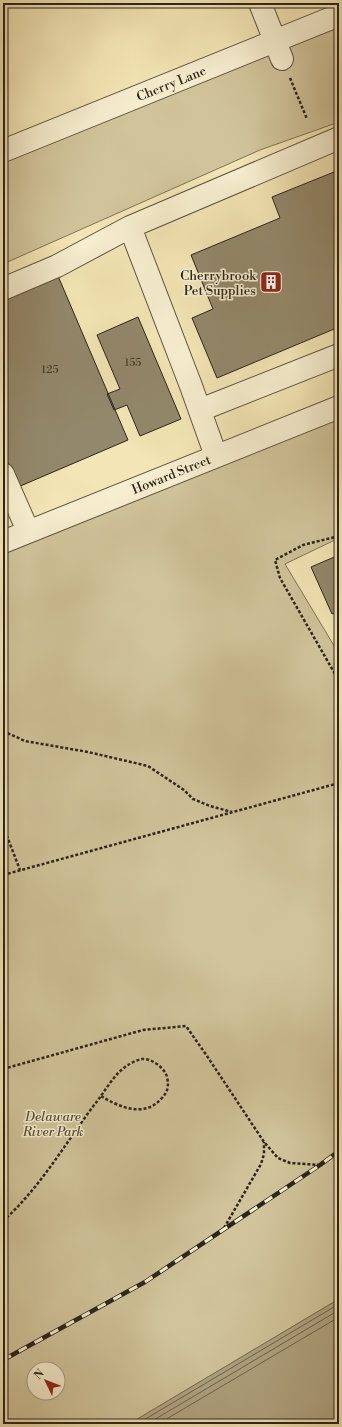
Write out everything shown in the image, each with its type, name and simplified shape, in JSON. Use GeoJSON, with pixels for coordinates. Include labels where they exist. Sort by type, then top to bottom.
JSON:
{"type":"FeatureCollection","features":[{"type":"Feature","properties":{"kind":"street"},"geometry":{"type":"LineString","coordinates":[[260,3],[279,50]]}},
{"type":"Feature","properties":{"kind":"street","name":"Cherry Lane"},"geometry":{"type":"LineString","coordinates":[[3,151],[279,50],[339,15]]}},
{"type":"Feature","properties":{"kind":"street"},"geometry":{"type":"LineString","coordinates":[[3,289],[57,266],[130,228],[339,138]]}},
{"type":"Feature","properties":{"kind":"street"},"geometry":{"type":"LineString","coordinates":[[130,228],[200,410],[216,456]]}},
{"type":"Feature","properties":{"kind":"street"},"geometry":{"type":"LineString","coordinates":[[200,410],[339,355]]}},
{"type":"Feature","properties":{"kind":"street","name":"Howard Street"},"geometry":{"type":"LineString","coordinates":[[3,542],[339,407]]}},
{"type":"Feature","properties":{"kind":"street"},"geometry":{"type":"LineString","coordinates":[[3,474],[28,532]]}},
{"type":"Feature","properties":{"kind":"path"},"geometry":{"type":"LineString","coordinates":[[279,50],[307,119]]}},
{"type":"Feature","properties":{"kind":"path"},"geometry":{"type":"LineString","coordinates":[[339,536],[303,545],[275,560],[280,578],[339,681]]}},
{"type":"Feature","properties":{"kind":"path"},"geometry":{"type":"LineString","coordinates":[[3,731],[25,741],[88,752],[148,766],[184,790],[194,799],[210,806],[232,812]]}},
{"type":"Feature","properties":{"kind":"path"},"geometry":{"type":"LineString","coordinates":[[3,875],[339,783]]}},
{"type":"Feature","properties":{"kind":"path"},"geometry":{"type":"LineString","coordinates":[[3,826],[20,870]]}},
{"type":"Feature","properties":{"kind":"path"},"geometry":{"type":"LineString","coordinates":[[3,1069],[143,1030],[186,1026],[264,1142],[278,1158],[290,1163],[320,1165]]}},
{"type":"Feature","properties":{"kind":"path"},"geometry":{"type":"LineString","coordinates":[[3,1221],[20,1206],[80,1122],[100,1096],[120,1071],[127,1065],[143,1059],[153,1062],[166,1073],[169,1083],[167,1093],[157,1104],[146,1108],[133,1109],[121,1107],[100,1096]]}},
{"type":"Feature","properties":{"kind":"path"},"geometry":{"type":"LineString","coordinates":[[224,1228],[261,1164],[264,1154],[264,1142]]}},
{"type":"Feature","properties":{"kind":"green space"},"geometry":{"type":"Polygon","coordinates":[[[339,21],[339,122],[260,150],[3,264],[3,156],[339,21]]]}},
{"type":"Feature","properties":{"kind":"green space","name":"Delaware River Park"},"geometry":{"type":"Polygon","coordinates":[[[339,406],[339,538],[285,564],[339,654],[339,1299],[129,1424],[3,1424],[3,545],[339,406]]]}},
{"type":"Feature","properties":{"kind":"water"},"geometry":{"type":"Polygon","coordinates":[[[339,1299],[339,1424],[129,1424],[339,1299]]]}},
{"type":"Feature","properties":{"kind":"building","name":"Cherrybrook Pet Supplies"},"geometry":{"type":"Polygon","coordinates":[[[339,170],[339,327],[217,378],[192,318],[213,309],[191,255],[280,218],[272,197],[339,170]]]}},
{"type":"Feature","properties":{"kind":"building"},"geometry":{"type":"Polygon","coordinates":[[[58,276],[128,440],[18,487],[3,451],[3,344],[8,342],[3,331],[3,300],[58,276]]]}},
{"type":"Feature","properties":{"kind":"building"},"geometry":{"type":"Polygon","coordinates":[[[138,317],[181,419],[140,436],[127,405],[114,410],[107,394],[120,389],[97,335],[138,317]]]}},
{"type":"Feature","properties":{"kind":"building"},"geometry":{"type":"Polygon","coordinates":[[[339,555],[339,611],[332,614],[311,567],[339,555]]]}},
{"type":"Feature","properties":{"kind":"railway"},"geometry":{"type":"LineString","coordinates":[[3,1360],[145,1282],[339,1151]]}},
{"type":"Feature","properties":{"kind":"place","name":"Cherrybrook Pet Supplies"},"geometry":{"type":"Point","coordinates":[271,282]}}]}
